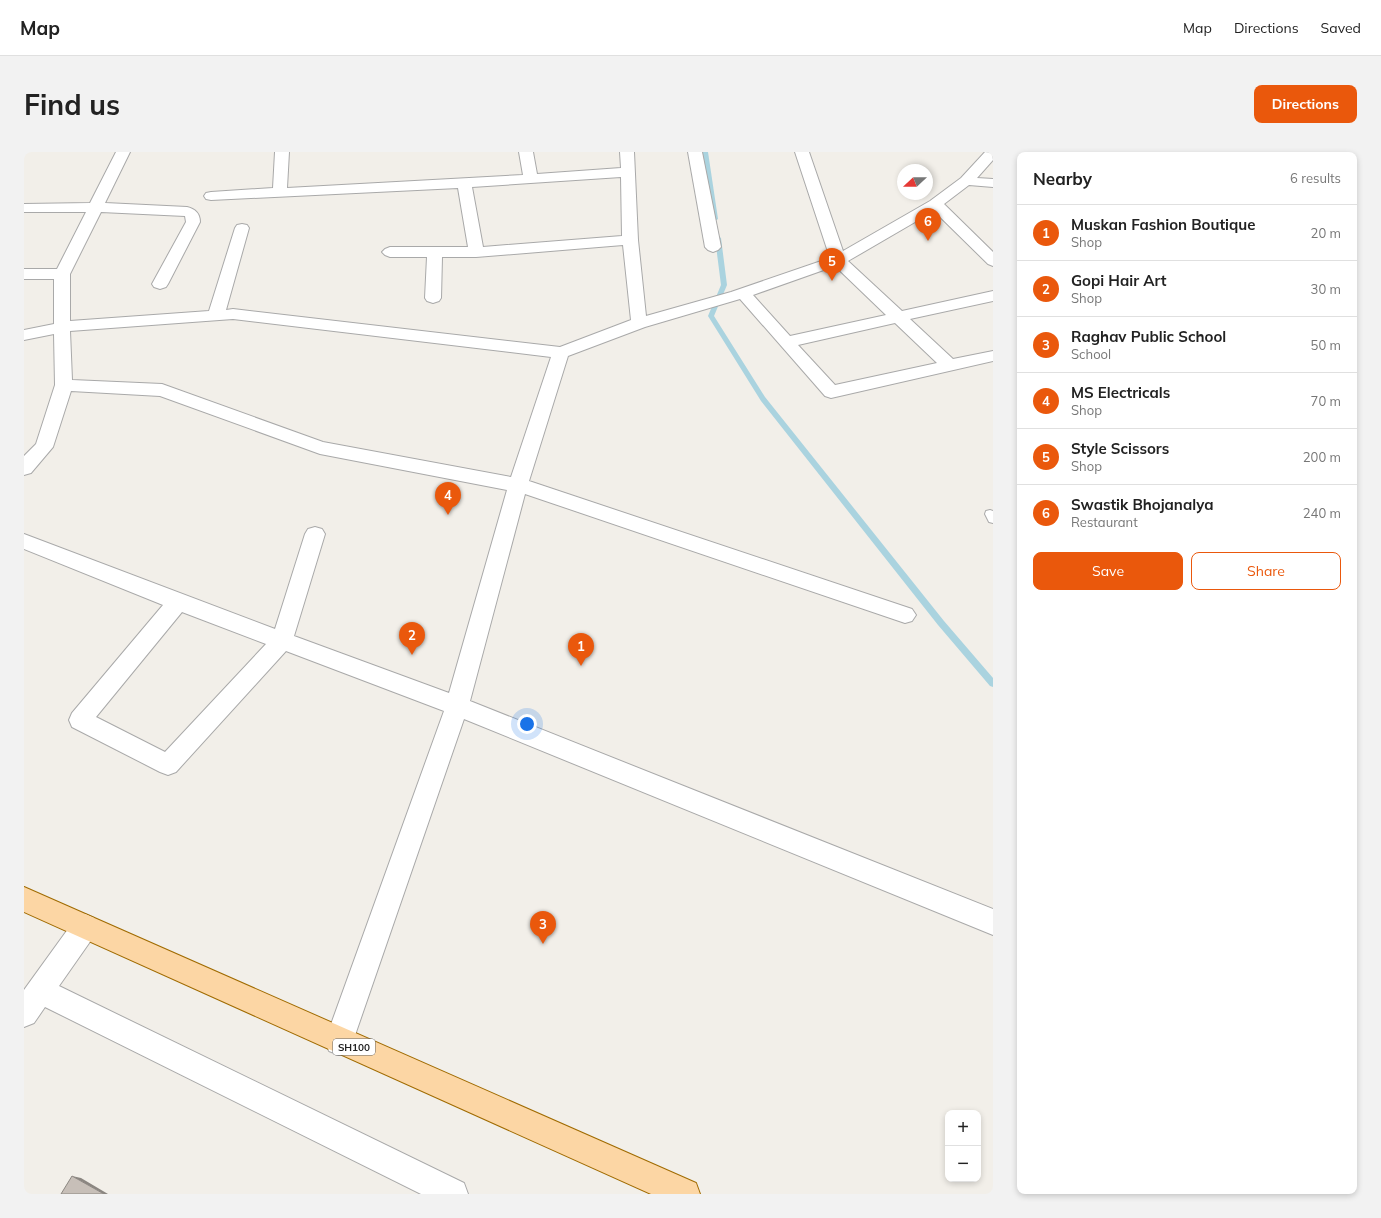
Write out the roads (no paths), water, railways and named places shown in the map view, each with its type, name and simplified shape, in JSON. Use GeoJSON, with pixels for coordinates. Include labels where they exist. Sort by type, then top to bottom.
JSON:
{"type":"FeatureCollection","features":[{"type":"Feature","properties":{"kind":"main road","name":"SH100"},"geometry":{"type":"LineString","coordinates":[[24,899],[668,1190]]}},
{"type":"Feature","properties":{"kind":"street"},"geometry":{"type":"LineString","coordinates":[[24,468],[44,447],[64,385],[62,274],[123,152]]}},
{"type":"Feature","properties":{"kind":"street"},"geometry":{"type":"LineString","coordinates":[[280,192],[282,152]]}},
{"type":"Feature","properties":{"kind":"street"},"geometry":{"type":"LineString","coordinates":[[526,152],[531,179]]}},
{"type":"Feature","properties":{"kind":"street"},"geometry":{"type":"LineString","coordinates":[[626,152],[630,240],[639,324]]}},
{"type":"Feature","properties":{"kind":"street"},"geometry":{"type":"LineString","coordinates":[[696,152],[713,247]]}},
{"type":"Feature","properties":{"kind":"street"},"geometry":{"type":"LineString","coordinates":[[802,152],[838,260],[950,366]]}},
{"type":"Feature","properties":{"kind":"street"},"geometry":{"type":"LineString","coordinates":[[24,335],[62,327],[233,314],[561,353],[639,324],[703,306],[838,260],[935,204],[966,181],[993,152]]}},
{"type":"Feature","properties":{"kind":"street"},"geometry":{"type":"LineString","coordinates":[[211,196],[464,183],[628,172]]}},
{"type":"Feature","properties":{"kind":"street"},"geometry":{"type":"LineString","coordinates":[[966,181],[993,183]]}},
{"type":"Feature","properties":{"kind":"street"},"geometry":{"type":"LineString","coordinates":[[464,183],[476,252]]}},
{"type":"Feature","properties":{"kind":"street"},"geometry":{"type":"LineString","coordinates":[[935,204],[993,261]]}},
{"type":"Feature","properties":{"kind":"street"},"geometry":{"type":"LineString","coordinates":[[24,208],[95,207],[187,211],[191,213],[193,216],[193,222],[160,284]]}},
{"type":"Feature","properties":{"kind":"street"},"geometry":{"type":"LineString","coordinates":[[216,315],[242,228]]}},
{"type":"Feature","properties":{"kind":"street"},"geometry":{"type":"LineString","coordinates":[[390,252],[476,252],[630,240]]}},
{"type":"Feature","properties":{"kind":"street"},"geometry":{"type":"LineString","coordinates":[[433,298],[435,251]]}},
{"type":"Feature","properties":{"kind":"street"},"geometry":{"type":"LineString","coordinates":[[24,274],[62,274]]}},
{"type":"Feature","properties":{"kind":"street"},"geometry":{"type":"LineString","coordinates":[[740,294],[787,342],[831,392],[993,356]]}},
{"type":"Feature","properties":{"kind":"street"},"geometry":{"type":"LineString","coordinates":[[787,342],[993,296]]}},
{"type":"Feature","properties":{"kind":"street"},"geometry":{"type":"LineString","coordinates":[[339,1041],[457,706],[518,485],[561,353]]}},
{"type":"Feature","properties":{"kind":"street"},"geometry":{"type":"LineString","coordinates":[[64,385],[162,390],[320,448],[518,485],[905,615]]}},
{"type":"Feature","properties":{"kind":"street"},"geometry":{"type":"LineString","coordinates":[[178,602],[80,720],[168,765],[282,641],[315,534]]}},
{"type":"Feature","properties":{"kind":"street"},"geometry":{"type":"LineString","coordinates":[[24,541],[178,602],[457,706],[993,922]]}},
{"type":"Feature","properties":{"kind":"street"},"geometry":{"type":"LineString","coordinates":[[24,1013],[85,927]]}},
{"type":"Feature","properties":{"kind":"street"},"geometry":{"type":"LineString","coordinates":[[39,990],[453,1194]]}},
{"type":"Feature","properties":{"kind":"waterway"},"geometry":{"type":"LineString","coordinates":[[705,152],[715,219]]}},
{"type":"Feature","properties":{"kind":"waterway"},"geometry":{"type":"LineString","coordinates":[[718,238],[724,285],[711,316],[763,399],[941,623],[993,684]]}},
{"type":"Feature","properties":{"kind":"place","name":"Swastik Bhojanalya"},"geometry":{"type":"Point","coordinates":[928,241]}},
{"type":"Feature","properties":{"kind":"place","name":"Style Scissors"},"geometry":{"type":"Point","coordinates":[832,281]}},
{"type":"Feature","properties":{"kind":"place","name":"MS Electricals"},"geometry":{"type":"Point","coordinates":[448,515]}},
{"type":"Feature","properties":{"kind":"place","name":"Gopi Hair Art"},"geometry":{"type":"Point","coordinates":[412,655]}},
{"type":"Feature","properties":{"kind":"place","name":"Muskan Fashion Boutique"},"geometry":{"type":"Point","coordinates":[581,666]}},
{"type":"Feature","properties":{"kind":"place","name":"Raghav Public School"},"geometry":{"type":"Point","coordinates":[543,944]}}]}
